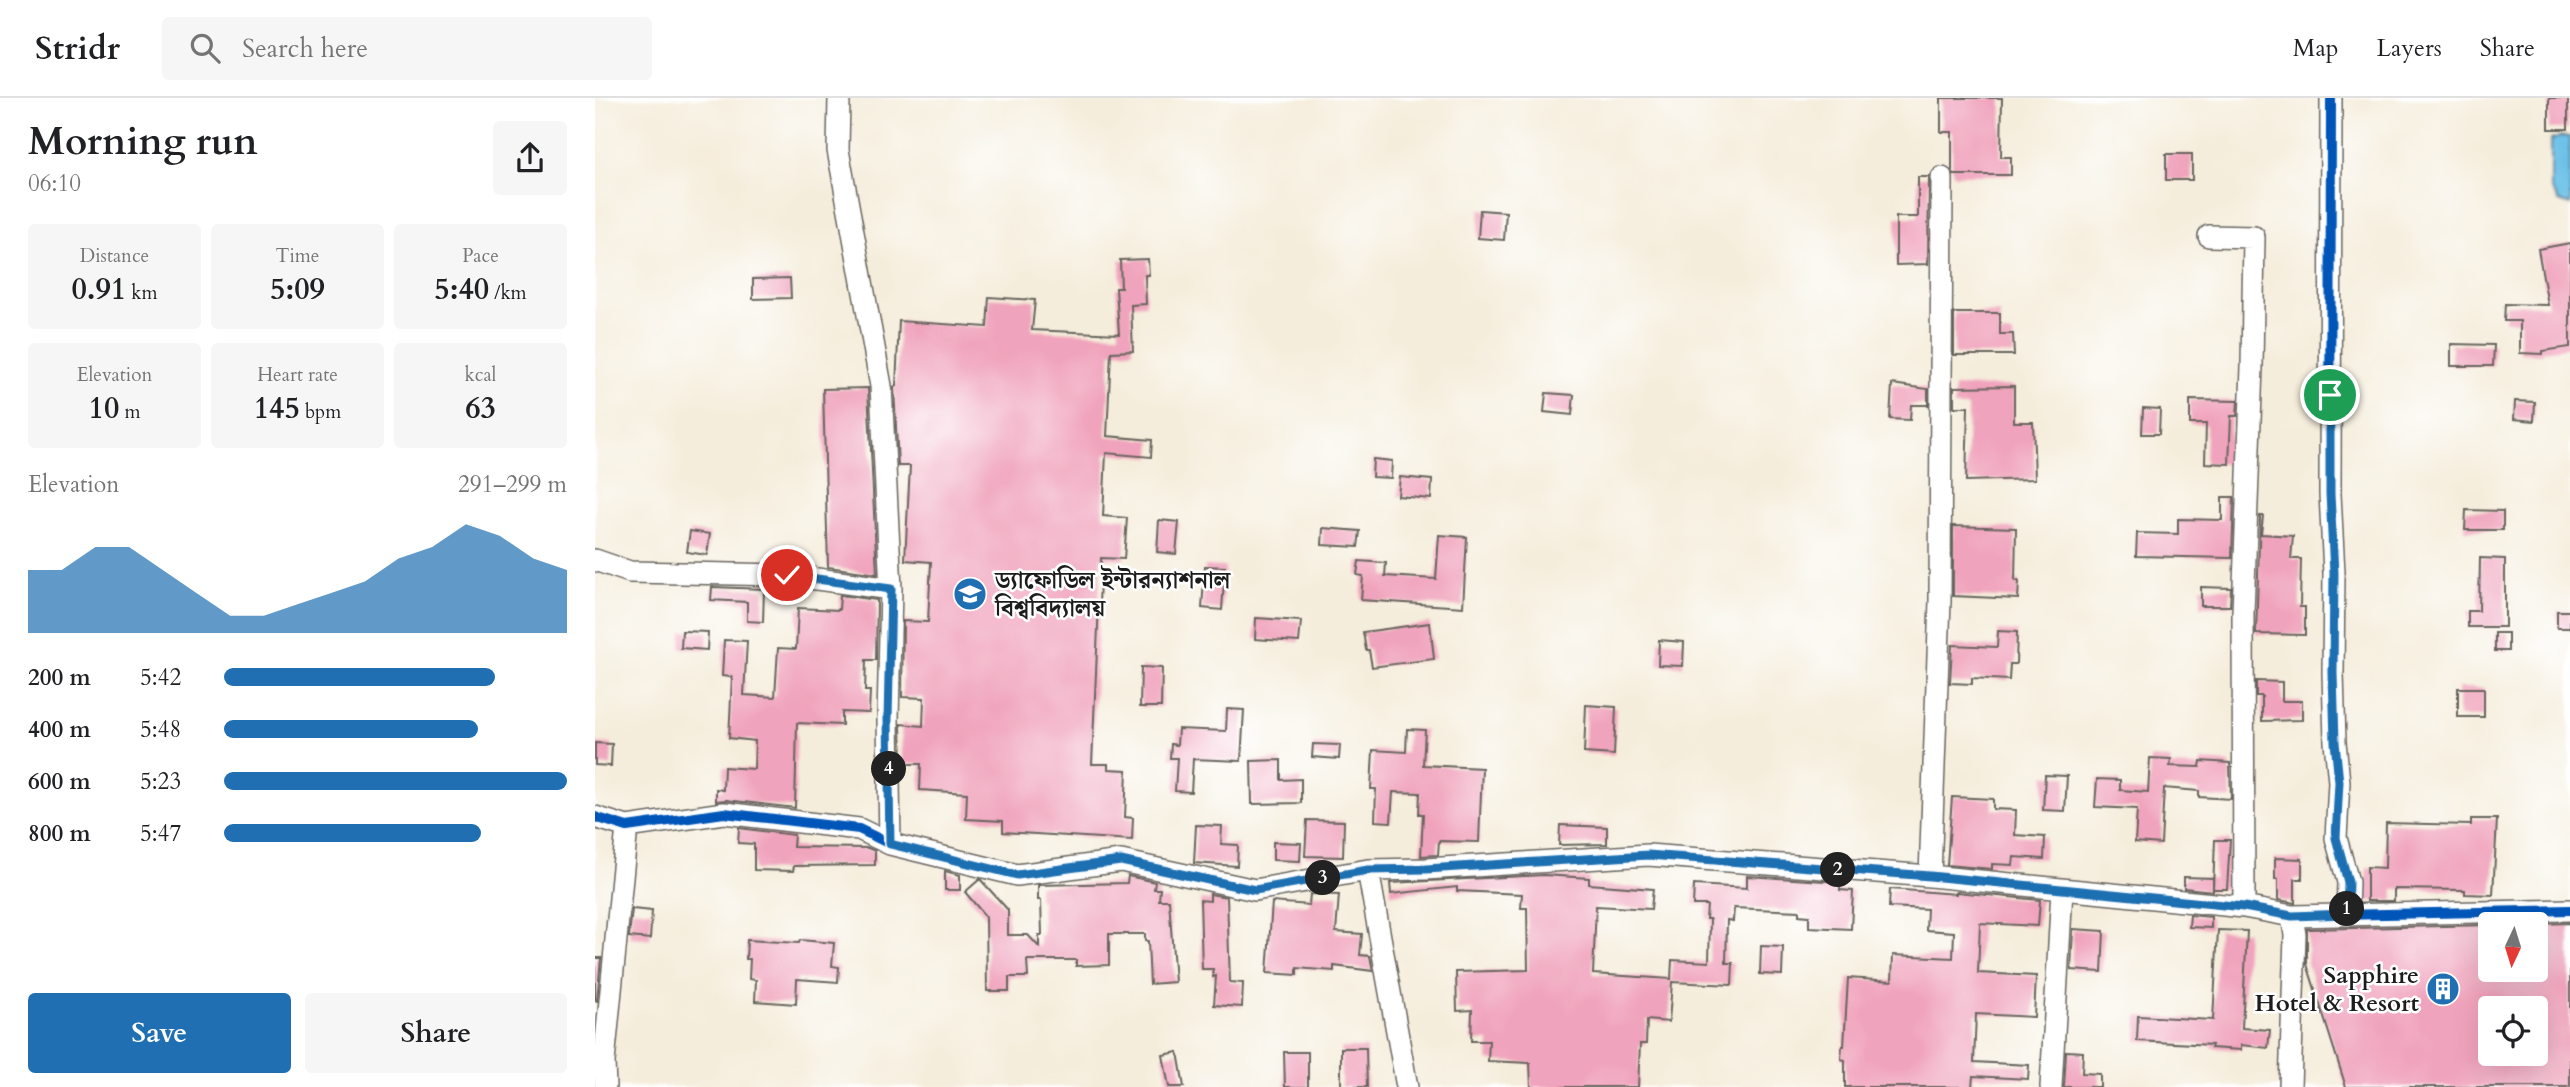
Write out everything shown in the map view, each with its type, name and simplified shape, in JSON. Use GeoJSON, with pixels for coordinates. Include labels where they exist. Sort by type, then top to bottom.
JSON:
{"type":"FeatureCollection","features":[{"type":"Feature","properties":{"kind":"street"},"geometry":{"type":"LineString","coordinates":[[839,98],[838,150],[881,386],[891,589],[888,719],[890,844]]}},
{"type":"Feature","properties":{"kind":"street"},"geometry":{"type":"LineString","coordinates":[[2331,98],[2330,494],[2334,573],[2335,742],[2339,782],[2336,838],[2348,882],[2347,914]]}},
{"type":"Feature","properties":{"kind":"street"},"geometry":{"type":"LineString","coordinates":[[1930,876],[1940,601],[1941,178]]}},
{"type":"Feature","properties":{"kind":"street"},"geometry":{"type":"LineString","coordinates":[[2209,236],[2254,237],[2243,612],[2244,907]]}},
{"type":"Feature","properties":{"kind":"street"},"geometry":{"type":"LineString","coordinates":[[595,560],[631,572],[787,575],[891,589]]}},
{"type":"Feature","properties":{"kind":"street"},"geometry":{"type":"LineString","coordinates":[[595,817],[627,827],[724,813],[859,829],[890,844],[1017,875],[1121,861],[1255,890],[1368,870],[1426,869],[1648,855],[1930,876],[2244,907],[2292,916],[2570,910]]}},
{"type":"Feature","properties":{"kind":"street"},"geometry":{"type":"LineString","coordinates":[[605,1087],[604,1062],[627,827]]}},
{"type":"Feature","properties":{"kind":"street"},"geometry":{"type":"LineString","coordinates":[[1368,870],[1407,1087]]}},
{"type":"Feature","properties":{"kind":"street"},"geometry":{"type":"LineString","coordinates":[[2051,1087],[2062,890]]}},
{"type":"Feature","properties":{"kind":"street"},"geometry":{"type":"LineString","coordinates":[[2290,1087],[2295,935],[2292,916]]}},
{"type":"Feature","properties":{"kind":"water"},"geometry":{"type":"Polygon","coordinates":[[[2562,136],[2570,137],[2570,205],[2559,201],[2551,188],[2551,140],[2562,136]]]}},
{"type":"Feature","properties":{"kind":"building"},"geometry":{"type":"Polygon","coordinates":[[[1941,98],[2002,98],[2001,157],[2011,157],[2011,175],[1954,175],[1952,132],[1941,132],[1941,98]]]}},
{"type":"Feature","properties":{"kind":"building"},"geometry":{"type":"Polygon","coordinates":[[[2549,98],[2568,98],[2568,129],[2549,129],[2549,98]]]}},
{"type":"Feature","properties":{"kind":"building"},"geometry":{"type":"Polygon","coordinates":[[[2166,154],[2192,154],[2192,180],[2166,180],[2166,154]]]}},
{"type":"Feature","properties":{"kind":"building"},"geometry":{"type":"Polygon","coordinates":[[[1918,177],[1929,177],[1928,264],[1896,265],[1896,217],[1918,217],[1918,177]]]}},
{"type":"Feature","properties":{"kind":"building"},"geometry":{"type":"Polygon","coordinates":[[[1480,210],[1506,212],[1504,240],[1478,238],[1480,210]]]}},
{"type":"Feature","properties":{"kind":"building"},"geometry":{"type":"Polygon","coordinates":[[[2570,243],[2570,347],[2543,351],[2543,354],[2520,353],[2520,321],[2504,321],[2505,304],[2548,305],[2538,249],[2570,243]]]}},
{"type":"Feature","properties":{"kind":"building"},"geometry":{"type":"Polygon","coordinates":[[[1148,259],[1149,275],[1145,275],[1146,304],[1131,305],[1133,351],[1111,352],[1107,436],[1152,440],[1151,457],[1106,453],[1103,516],[1127,518],[1124,559],[1101,558],[1092,764],[1108,764],[1108,769],[1127,770],[1125,817],[1133,818],[1132,840],[1003,832],[1003,821],[966,819],[967,793],[920,790],[921,764],[902,764],[901,724],[923,726],[924,698],[902,697],[903,621],[928,622],[931,562],[905,560],[910,466],[898,466],[894,387],[899,321],[987,327],[989,297],[1035,300],[1032,330],[1119,334],[1116,288],[1121,288],[1120,260],[1148,259]]]}},
{"type":"Feature","properties":{"kind":"building"},"geometry":{"type":"Polygon","coordinates":[[[790,278],[791,298],[753,299],[753,279],[790,278]]]}},
{"type":"Feature","properties":{"kind":"building"},"geometry":{"type":"Polygon","coordinates":[[[1954,313],[2000,313],[2000,334],[2013,334],[2014,355],[1954,355],[1954,313]]]}},
{"type":"Feature","properties":{"kind":"building"},"geometry":{"type":"Polygon","coordinates":[[[2451,344],[2494,345],[2493,366],[2451,366],[2451,344]]]}},
{"type":"Feature","properties":{"kind":"building"},"geometry":{"type":"Polygon","coordinates":[[[1892,384],[1928,389],[1928,405],[1911,405],[1910,420],[1890,419],[1892,384]]]}},
{"type":"Feature","properties":{"kind":"building"},"geometry":{"type":"Polygon","coordinates":[[[2014,386],[2014,422],[2033,422],[2035,479],[1966,481],[1968,407],[1954,407],[1954,387],[2014,386]]]}},
{"type":"Feature","properties":{"kind":"building"},"geometry":{"type":"Polygon","coordinates":[[[868,388],[877,574],[828,567],[823,389],[868,388]]]}},
{"type":"Feature","properties":{"kind":"building"},"geometry":{"type":"Polygon","coordinates":[[[1546,393],[1574,395],[1572,415],[1544,412],[1546,393]]]}},
{"type":"Feature","properties":{"kind":"building"},"geometry":{"type":"Polygon","coordinates":[[[2190,400],[2238,401],[2237,416],[2231,416],[2229,464],[2205,463],[2206,424],[2190,424],[2190,400]]]}},
{"type":"Feature","properties":{"kind":"building"},"geometry":{"type":"Polygon","coordinates":[[[2515,401],[2535,402],[2534,421],[2514,419],[2515,401]]]}},
{"type":"Feature","properties":{"kind":"building"},"geometry":{"type":"Polygon","coordinates":[[[2143,408],[2160,409],[2159,434],[2142,434],[2143,408]]]}},
{"type":"Feature","properties":{"kind":"building"},"geometry":{"type":"Polygon","coordinates":[[[1373,459],[1392,461],[1391,478],[1372,477],[1373,459]]]}},
{"type":"Feature","properties":{"kind":"building"},"geometry":{"type":"Polygon","coordinates":[[[1400,477],[1432,480],[1431,499],[1398,496],[1400,477]]]}},
{"type":"Feature","properties":{"kind":"building"},"geometry":{"type":"Polygon","coordinates":[[[2222,497],[2234,497],[2232,558],[2136,556],[2137,533],[2178,534],[2178,519],[2222,520],[2222,497]]]}},
{"type":"Feature","properties":{"kind":"building"},"geometry":{"type":"Polygon","coordinates":[[[2466,510],[2503,511],[2503,530],[2465,530],[2466,510]]]}},
{"type":"Feature","properties":{"kind":"building"},"geometry":{"type":"Polygon","coordinates":[[[2260,516],[2263,516],[2261,534],[2293,536],[2291,559],[2301,559],[2300,607],[2305,607],[2305,635],[2256,634],[2260,516]]]}},
{"type":"Feature","properties":{"kind":"building"},"geometry":{"type":"Polygon","coordinates":[[[1159,520],[1179,522],[1176,554],[1157,552],[1159,520]]]}},
{"type":"Feature","properties":{"kind":"building"},"geometry":{"type":"Polygon","coordinates":[[[1953,526],[2016,528],[2015,581],[2019,581],[2018,599],[1953,596],[1953,526]]]}},
{"type":"Feature","properties":{"kind":"building"},"geometry":{"type":"Polygon","coordinates":[[[1323,528],[1360,531],[1358,547],[1322,545],[1323,528]]]}},
{"type":"Feature","properties":{"kind":"building"},"geometry":{"type":"Polygon","coordinates":[[[690,531],[710,534],[707,555],[687,552],[690,531]]]}},
{"type":"Feature","properties":{"kind":"building"},"geometry":{"type":"Polygon","coordinates":[[[1439,535],[1467,537],[1463,607],[1361,600],[1363,576],[1357,575],[1359,561],[1386,563],[1385,576],[1436,579],[1439,535]]]}},
{"type":"Feature","properties":{"kind":"building"},"geometry":{"type":"Polygon","coordinates":[[[2480,558],[2505,559],[2505,627],[2468,627],[2468,611],[2479,611],[2480,558]]]}},
{"type":"Feature","properties":{"kind":"building"},"geometry":{"type":"Polygon","coordinates":[[[1205,566],[1225,567],[1222,610],[1202,608],[1205,566]]]}},
{"type":"Feature","properties":{"kind":"building"},"geometry":{"type":"Polygon","coordinates":[[[712,587],[764,589],[763,622],[747,621],[747,602],[711,600],[712,587]]]}},
{"type":"Feature","properties":{"kind":"building"},"geometry":{"type":"Polygon","coordinates":[[[2201,587],[2231,588],[2230,606],[2201,606],[2201,587]]]}},
{"type":"Feature","properties":{"kind":"building"},"geometry":{"type":"Polygon","coordinates":[[[840,595],[877,600],[876,660],[866,660],[865,691],[870,691],[869,713],[842,712],[842,725],[797,723],[795,808],[716,801],[716,789],[723,790],[724,767],[754,769],[755,741],[729,738],[732,677],[722,676],[724,640],[747,641],[744,695],[775,697],[778,648],[796,649],[798,608],[839,610],[840,595]]]}},
{"type":"Feature","properties":{"kind":"building"},"geometry":{"type":"Polygon","coordinates":[[[2557,611],[2570,611],[2570,628],[2557,628],[2557,611]]]}},
{"type":"Feature","properties":{"kind":"building"},"geometry":{"type":"Polygon","coordinates":[[[1256,618],[1301,621],[1299,642],[1255,639],[1256,618]]]}},
{"type":"Feature","properties":{"kind":"building"},"geometry":{"type":"Polygon","coordinates":[[[1430,623],[1434,659],[1372,667],[1363,632],[1430,623]]]}},
{"type":"Feature","properties":{"kind":"building"},"geometry":{"type":"Polygon","coordinates":[[[682,631],[708,632],[707,650],[681,648],[682,631]]]}},
{"type":"Feature","properties":{"kind":"building"},"geometry":{"type":"Polygon","coordinates":[[[1998,631],[2017,632],[2016,664],[2010,664],[2009,680],[1972,678],[1972,684],[1950,683],[1952,645],[1997,647],[1998,631]]]}},
{"type":"Feature","properties":{"kind":"building"},"geometry":{"type":"Polygon","coordinates":[[[2495,633],[2508,633],[2508,651],[2495,651],[2495,633]]]}},
{"type":"Feature","properties":{"kind":"building"},"geometry":{"type":"Polygon","coordinates":[[[1659,640],[1684,642],[1683,666],[1658,665],[1659,640]]]}},
{"type":"Feature","properties":{"kind":"building"},"geometry":{"type":"Polygon","coordinates":[[[1141,667],[1162,668],[1161,707],[1140,707],[1141,667]]]}},
{"type":"Feature","properties":{"kind":"building"},"geometry":{"type":"Polygon","coordinates":[[[2256,681],[2282,682],[2282,701],[2302,701],[2302,720],[2262,721],[2262,696],[2256,696],[2256,681]]]}},
{"type":"Feature","properties":{"kind":"building"},"geometry":{"type":"Polygon","coordinates":[[[2458,688],[2484,688],[2484,717],[2458,717],[2458,688]]]}},
{"type":"Feature","properties":{"kind":"building"},"geometry":{"type":"Polygon","coordinates":[[[1586,705],[1616,707],[1614,755],[1584,753],[1586,705]]]}},
{"type":"Feature","properties":{"kind":"building"},"geometry":{"type":"Polygon","coordinates":[[[1227,709],[1244,710],[1241,761],[1193,759],[1191,792],[1175,791],[1177,758],[1170,758],[1171,744],[1177,745],[1178,729],[1226,731],[1227,709]]]}},
{"type":"Feature","properties":{"kind":"building"},"geometry":{"type":"Polygon","coordinates":[[[1407,729],[1425,730],[1423,765],[1482,768],[1479,842],[1439,841],[1438,855],[1421,856],[1423,814],[1419,814],[1420,793],[1393,792],[1391,822],[1375,821],[1376,789],[1371,789],[1373,750],[1406,752],[1407,729]]]}},
{"type":"Feature","properties":{"kind":"building"},"geometry":{"type":"Polygon","coordinates":[[[595,743],[612,744],[611,766],[595,765],[595,743]]]}},
{"type":"Feature","properties":{"kind":"building"},"geometry":{"type":"Polygon","coordinates":[[[1313,744],[1340,745],[1339,759],[1312,757],[1313,744]]]}},
{"type":"Feature","properties":{"kind":"building"},"geometry":{"type":"Polygon","coordinates":[[[2150,758],[2171,759],[2170,766],[2200,767],[2201,761],[2230,763],[2231,799],[2199,797],[2199,791],[2164,788],[2161,844],[2135,842],[2137,809],[2095,807],[2097,779],[2120,780],[2120,790],[2148,792],[2150,758]]]}},
{"type":"Feature","properties":{"kind":"building"},"geometry":{"type":"Polygon","coordinates":[[[1281,760],[1281,780],[1301,779],[1301,803],[1252,804],[1251,761],[1281,760]]]}},
{"type":"Feature","properties":{"kind":"building"},"geometry":{"type":"Polygon","coordinates":[[[2045,775],[2067,776],[2065,811],[2043,810],[2045,775]]]}},
{"type":"Feature","properties":{"kind":"building"},"geometry":{"type":"Polygon","coordinates":[[[1952,797],[1993,799],[1993,809],[2016,810],[2015,835],[2045,837],[2044,859],[2014,857],[2013,865],[1992,864],[1992,869],[1947,865],[1952,797]]]}},
{"type":"Feature","properties":{"kind":"building"},"geometry":{"type":"Polygon","coordinates":[[[2471,819],[2497,819],[2493,895],[2465,894],[2465,890],[2394,889],[2394,901],[2367,901],[2367,867],[2385,868],[2386,823],[2471,825],[2471,819]]]}},
{"type":"Feature","properties":{"kind":"building"},"geometry":{"type":"Polygon","coordinates":[[[1307,820],[1344,821],[1343,857],[1305,856],[1307,820]]]}},
{"type":"Feature","properties":{"kind":"building"},"geometry":{"type":"Polygon","coordinates":[[[1196,825],[1222,826],[1221,844],[1238,845],[1237,866],[1194,863],[1196,825]]]}},
{"type":"Feature","properties":{"kind":"building"},"geometry":{"type":"Polygon","coordinates":[[[1560,825],[1607,827],[1607,844],[1559,845],[1560,825]]]}},
{"type":"Feature","properties":{"kind":"building"},"geometry":{"type":"Polygon","coordinates":[[[739,828],[794,835],[793,847],[868,848],[875,851],[875,865],[794,866],[793,871],[754,870],[754,844],[738,843],[739,828]]]}},
{"type":"Feature","properties":{"kind":"building"},"geometry":{"type":"Polygon","coordinates":[[[2215,840],[2230,840],[2227,889],[2213,889],[2215,840]]]}},
{"type":"Feature","properties":{"kind":"building"},"geometry":{"type":"Polygon","coordinates":[[[1273,842],[1301,843],[1300,861],[1273,860],[1273,842]]]}},
{"type":"Feature","properties":{"kind":"building"},"geometry":{"type":"Polygon","coordinates":[[[2275,858],[2302,859],[2302,879],[2295,879],[2295,903],[2278,900],[2275,858]]]}},
{"type":"Feature","properties":{"kind":"building"},"geometry":{"type":"Polygon","coordinates":[[[945,871],[960,875],[960,890],[945,890],[945,871]]]}},
{"type":"Feature","properties":{"kind":"building"},"geometry":{"type":"Polygon","coordinates":[[[1544,875],[1589,878],[1589,884],[1653,889],[1651,909],[1596,906],[1593,974],[1671,979],[1672,960],[1709,962],[1710,919],[1706,919],[1707,905],[1693,905],[1694,885],[1747,888],[1747,876],[1840,882],[1840,890],[1853,891],[1851,929],[1809,927],[1809,916],[1799,915],[1799,911],[1734,908],[1733,921],[1727,920],[1726,963],[1733,963],[1732,985],[1672,982],[1669,1022],[1647,1020],[1646,1044],[1640,1044],[1638,1087],[1531,1087],[1530,1063],[1488,1061],[1489,1041],[1471,1041],[1472,1010],[1457,1011],[1456,972],[1528,970],[1527,908],[1521,908],[1522,894],[1457,891],[1457,887],[1391,894],[1390,883],[1544,875]]]}},
{"type":"Feature","properties":{"kind":"building"},"geometry":{"type":"Polygon","coordinates":[[[1128,876],[1155,882],[1154,889],[1160,889],[1159,900],[1169,900],[1175,982],[1150,984],[1148,941],[1145,941],[1145,934],[1109,934],[1109,965],[1076,966],[1076,960],[1027,960],[1028,977],[1009,977],[1009,991],[987,991],[986,917],[965,892],[980,879],[1008,910],[1008,935],[1028,935],[1039,947],[1039,935],[1042,935],[1038,885],[1127,883],[1128,876]]]}},
{"type":"Feature","properties":{"kind":"building"},"geometry":{"type":"Polygon","coordinates":[[[2184,877],[2213,878],[2213,891],[2184,888],[2184,877]]]}},
{"type":"Feature","properties":{"kind":"building"},"geometry":{"type":"Polygon","coordinates":[[[1890,889],[2040,900],[2038,926],[1980,923],[1978,973],[2036,976],[2034,1017],[1976,1014],[1974,1062],[2029,1065],[2028,1079],[1973,1076],[1972,1087],[1845,1087],[1845,1060],[1841,1059],[1848,978],[1892,981],[1893,955],[1953,958],[1954,932],[1926,930],[1927,909],[1889,907],[1890,889]]]}},
{"type":"Feature","properties":{"kind":"building"},"geometry":{"type":"Polygon","coordinates":[[[1210,894],[1227,897],[1230,982],[1243,983],[1242,1007],[1214,1005],[1216,976],[1213,977],[1213,969],[1202,969],[1200,900],[1210,901],[1210,894]]]}},
{"type":"Feature","properties":{"kind":"building"},"geometry":{"type":"Polygon","coordinates":[[[1310,894],[1339,895],[1336,932],[1362,934],[1360,955],[1370,956],[1373,971],[1334,966],[1334,971],[1297,968],[1297,975],[1267,973],[1272,902],[1309,905],[1310,894]]]}},
{"type":"Feature","properties":{"kind":"building"},"geometry":{"type":"Polygon","coordinates":[[[632,909],[652,911],[650,939],[629,937],[632,909]]]}},
{"type":"Feature","properties":{"kind":"building"},"geometry":{"type":"Polygon","coordinates":[[[2190,915],[2211,917],[2211,928],[2189,927],[2190,915]]]}},
{"type":"Feature","properties":{"kind":"building","name":"Sapphire Hotel & Resort"},"geometry":{"type":"Polygon","coordinates":[[[2570,923],[2570,1087],[2346,1087],[2307,964],[2307,929],[2478,925],[2478,982],[2548,982],[2548,924],[2570,923]]]}},
{"type":"Feature","properties":{"kind":"building"},"geometry":{"type":"Polygon","coordinates":[[[2073,929],[2104,931],[2102,972],[2071,970],[2073,929]]]}},
{"type":"Feature","properties":{"kind":"building"},"geometry":{"type":"Polygon","coordinates":[[[2218,930],[2247,931],[2242,1028],[2270,1030],[2268,1048],[2241,1045],[2241,1050],[2211,1048],[2212,1045],[2137,1041],[2138,1016],[2213,1020],[2218,930]]]}},
{"type":"Feature","properties":{"kind":"building"},"geometry":{"type":"Polygon","coordinates":[[[747,940],[834,943],[832,966],[839,967],[838,982],[797,979],[796,1004],[755,1001],[756,980],[749,979],[747,940]]]}},
{"type":"Feature","properties":{"kind":"building"},"geometry":{"type":"Polygon","coordinates":[[[1761,946],[1783,947],[1782,975],[1760,974],[1761,946]]]}},
{"type":"Feature","properties":{"kind":"building"},"geometry":{"type":"Polygon","coordinates":[[[595,958],[601,958],[597,1001],[595,1000],[595,958]]]}},
{"type":"Feature","properties":{"kind":"building"},"geometry":{"type":"Polygon","coordinates":[[[1341,1048],[1366,1048],[1367,1087],[1341,1087],[1341,1048]]]}},
{"type":"Feature","properties":{"kind":"building"},"geometry":{"type":"Polygon","coordinates":[[[2066,1051],[2083,1052],[2082,1073],[2100,1074],[2100,1087],[2064,1087],[2066,1051]]]}},
{"type":"Feature","properties":{"kind":"building"},"geometry":{"type":"Polygon","coordinates":[[[1178,1052],[1184,1087],[1169,1087],[1163,1055],[1178,1052]]]}},
{"type":"Feature","properties":{"kind":"building"},"geometry":{"type":"Polygon","coordinates":[[[1284,1052],[1308,1052],[1308,1087],[1285,1087],[1284,1052]]]}},
{"type":"Feature","properties":{"kind":"cycle path"},"geometry":{"type":"LineString","coordinates":[[2331,98],[2330,494],[2334,573],[2335,742],[2339,782],[2336,838],[2348,882],[2347,914]]}},
{"type":"Feature","properties":{"kind":"cycle path"},"geometry":{"type":"LineString","coordinates":[[595,817],[627,827],[724,813],[859,829],[890,844],[1017,875],[1121,861],[1255,890],[1368,870],[1426,869],[1648,855],[1930,876],[2244,907],[2292,916],[2570,910]]}},
{"type":"Feature","properties":{"kind":"place","name":"ড্যাফোডিল ইন্টারন্যাশনাল বিশ্ববিদ্যালয়"},"geometry":{"type":"Point","coordinates":[970,594]}},
{"type":"Feature","properties":{"kind":"place","name":"Sapphire Hotel & Resort"},"geometry":{"type":"Point","coordinates":[2443,989]}},
{"type":"Feature","properties":{"kind":"route"},"geometry":{"type":"LineString","coordinates":[[787,575],[891,589],[888,719],[890,844],[952,861],[1017,875],[1121,861],[1255,890],[1368,870],[1426,869],[1648,855],[1930,876],[2244,907],[2292,916],[2347,914],[2348,882],[2336,838],[2339,782],[2333,673],[2330,395]]}}]}
